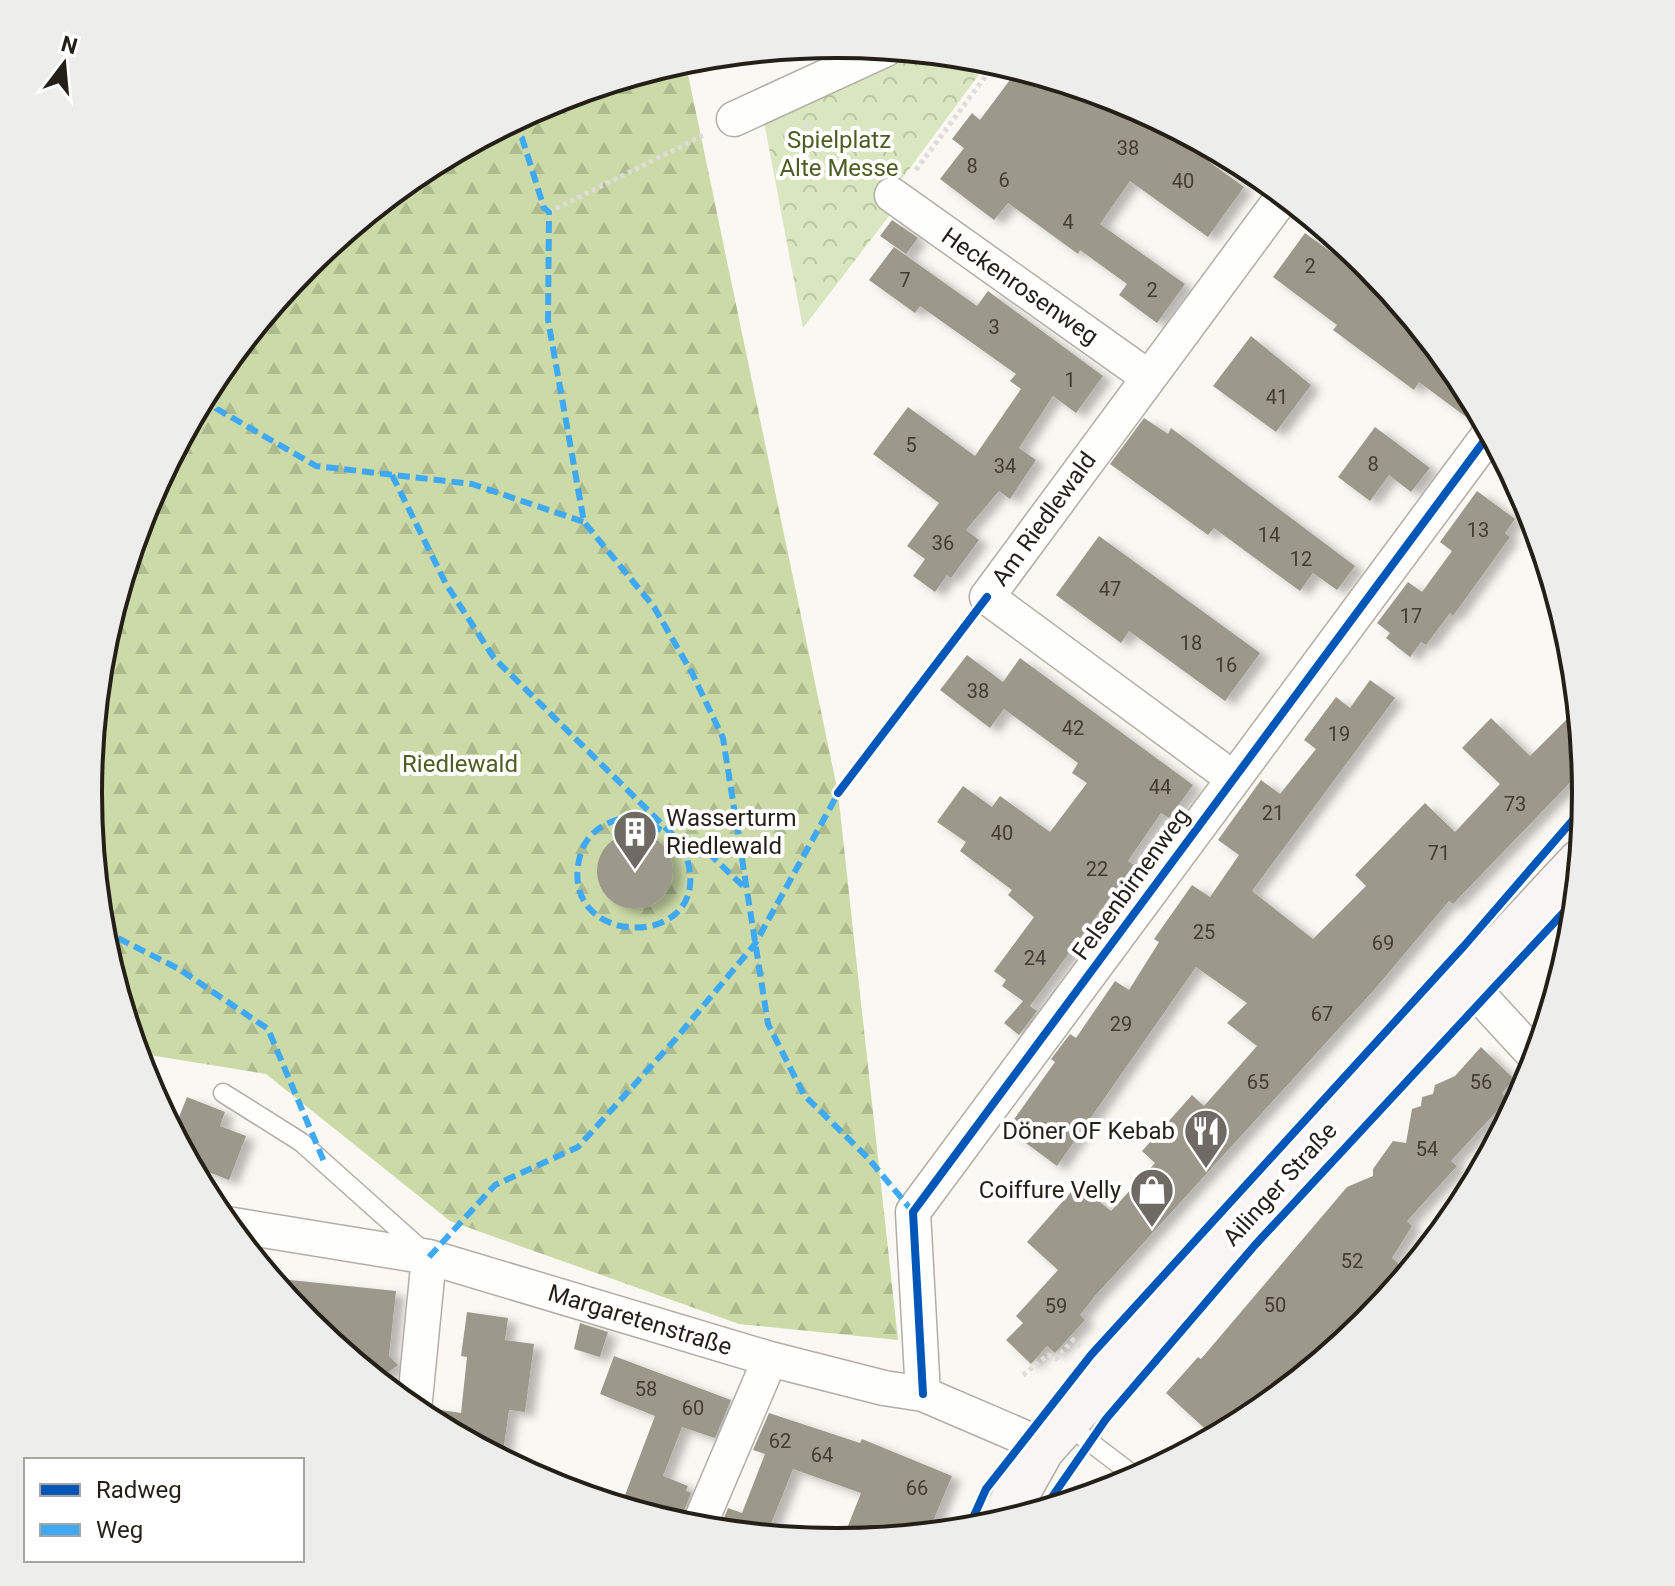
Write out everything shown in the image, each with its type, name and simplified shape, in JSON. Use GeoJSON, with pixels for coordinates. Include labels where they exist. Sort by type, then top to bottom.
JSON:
{"type":"FeatureCollection","features":[{"type":"Feature","properties":{"kind":"main road","name":"Ailinger Straße"},"geometry":{"type":"LineString","coordinates":[[1010,1507],[1053,1436],[1466,981],[1567,875]]}},
{"type":"Feature","properties":{"kind":"street"},"geometry":{"type":"LineString","coordinates":[[734,119],[864,59]]}},
{"type":"Feature","properties":{"kind":"street","name":"Heckenrosenweg"},"geometry":{"type":"LineString","coordinates":[[894,196],[1148,377]]}},
{"type":"Feature","properties":{"kind":"street","name":"Am Riedlewald"},"geometry":{"type":"LineString","coordinates":[[1234,779],[987,597],[1277,204]]}},
{"type":"Feature","properties":{"kind":"street","name":"Felsenbirnenweg"},"geometry":{"type":"LineString","coordinates":[[923,1394],[913,1212],[1483,442]]}},
{"type":"Feature","properties":{"kind":"street"},"geometry":{"type":"LineString","coordinates":[[1466,981],[1527,1047]]}},
{"type":"Feature","properties":{"kind":"street","name":"Margaretenstraße"},"geometry":{"type":"LineString","coordinates":[[245,1227],[429,1257],[770,1359],[923,1394],[1023,1437],[1053,1436]]}},
{"type":"Feature","properties":{"kind":"street"},"geometry":{"type":"LineString","coordinates":[[416,1394],[429,1257]]}},
{"type":"Feature","properties":{"kind":"street"},"geometry":{"type":"LineString","coordinates":[[703,1516],[770,1359]]}},
{"type":"Feature","properties":{"kind":"lane"},"geometry":{"type":"LineString","coordinates":[[223,1093],[301,1142],[429,1257]]}},
{"type":"Feature","properties":{"kind":"lane"},"geometry":{"type":"LineString","coordinates":[[1053,1436],[1122,1471]]}},
{"type":"Feature","properties":{"kind":"path"},"geometry":{"type":"LineString","coordinates":[[794,116],[807,126],[803,153],[817,172],[828,178],[838,178],[857,169],[894,196],[987,73]]}},
{"type":"Feature","properties":{"kind":"path"},"geometry":{"type":"LineString","coordinates":[[549,212],[610,185],[734,119]]}},
{"type":"Feature","properties":{"kind":"path"},"geometry":{"type":"LineString","coordinates":[[1023,1375],[1048,1355],[1056,1359],[1073,1340],[1091,1355]]}},
{"type":"Feature","properties":{"kind":"green space","name":"Spielplatz Alte Messe"},"geometry":{"type":"Polygon","coordinates":[[[888,60],[981,72],[887,199],[896,207],[803,328],[763,116],[888,60]]]}},
{"type":"Feature","properties":{"kind":"green space","name":"Riedlewald"},"geometry":{"type":"Polygon","coordinates":[[[688,73],[838,793],[898,1340],[739,1324],[450,1221],[266,1074],[151,1055],[128,983],[117,936],[104,841],[104,745],[117,650],[128,603],[158,512],[201,425],[226,385],[285,308],[353,240],[429,182],[512,134],[601,97],[688,73]]]}},
{"type":"Feature","properties":{"kind":"building"},"geometry":{"type":"Polygon","coordinates":[[[1011,79],[1028,83],[1119,114],[1163,134],[1191,149],[1244,187],[1208,237],[1130,181],[1100,224],[1185,284],[1157,323],[1119,295],[1127,284],[1080,250],[1078,254],[1008,203],[994,220],[940,179],[964,148],[952,139],[972,113],[980,120],[1011,79]]]}},
{"type":"Feature","properties":{"kind":"building"},"geometry":{"type":"Polygon","coordinates":[[[892,220],[918,238],[906,254],[880,236],[892,220]]]}},
{"type":"Feature","properties":{"kind":"building"},"geometry":{"type":"Polygon","coordinates":[[[1305,233],[1348,264],[1390,308],[1449,385],[1470,420],[1419,382],[1414,390],[1333,330],[1337,325],[1273,277],[1305,233]]]}},
{"type":"Feature","properties":{"kind":"building"},"geometry":{"type":"Polygon","coordinates":[[[894,247],[977,306],[988,291],[1103,376],[1076,413],[1053,396],[1019,448],[1036,460],[1010,499],[999,491],[966,530],[979,540],[951,578],[947,575],[935,592],[913,576],[925,559],[907,546],[939,503],[873,454],[908,407],[975,456],[1021,389],[1010,381],[1016,374],[920,306],[915,313],[869,280],[894,247]]]}},
{"type":"Feature","properties":{"kind":"building"},"geometry":{"type":"Polygon","coordinates":[[[1251,336],[1311,385],[1276,432],[1213,386],[1251,336]]]}},
{"type":"Feature","properties":{"kind":"building"},"geometry":{"type":"Polygon","coordinates":[[[1144,418],[1168,434],[1171,428],[1355,566],[1337,590],[1313,573],[1300,591],[1214,528],[1208,535],[1110,464],[1144,418]]]}},
{"type":"Feature","properties":{"kind":"building"},"geometry":{"type":"Polygon","coordinates":[[[1375,427],[1430,468],[1411,492],[1389,475],[1370,501],[1338,477],[1375,427]]]}},
{"type":"Feature","properties":{"kind":"building"},"geometry":{"type":"Polygon","coordinates":[[[1477,491],[1515,519],[1505,533],[1510,537],[1453,616],[1450,613],[1426,645],[1421,642],[1410,657],[1386,638],[1390,633],[1377,623],[1408,582],[1422,592],[1452,551],[1440,542],[1477,491]]]}},
{"type":"Feature","properties":{"kind":"building"},"geometry":{"type":"Polygon","coordinates":[[[1099,536],[1260,653],[1225,701],[1129,631],[1121,643],[1056,595],[1099,536]]]}},
{"type":"Feature","properties":{"kind":"building"},"geometry":{"type":"Polygon","coordinates":[[[967,655],[1003,682],[1020,658],[1193,785],[1169,818],[1161,813],[1128,861],[1134,865],[1030,1006],[1037,1011],[1019,1035],[1004,1023],[1023,1001],[1002,986],[1006,980],[994,971],[1034,917],[1008,895],[1012,890],[960,851],[966,842],[937,822],[963,786],[992,807],[1000,796],[1050,832],[1087,783],[1072,773],[1078,763],[1004,709],[990,728],[940,690],[967,655]]]}},
{"type":"Feature","properties":{"kind":"building"},"geometry":{"type":"Polygon","coordinates":[[[1370,680],[1395,698],[1252,891],[1313,939],[1366,886],[1355,875],[1425,803],[1455,832],[1500,784],[1462,748],[1491,718],[1530,756],[1568,718],[1572,781],[1453,904],[1449,901],[1374,990],[1095,1296],[1080,1315],[1085,1320],[1055,1353],[1047,1346],[1031,1364],[1006,1340],[1023,1323],[1016,1316],[1058,1270],[1027,1242],[1078,1184],[1111,1211],[1155,1163],[1142,1151],[1192,1095],[1204,1106],[1257,1046],[1227,1023],[1247,1003],[1196,967],[1057,1166],[1007,1129],[1055,1062],[1051,1059],[1070,1034],[1076,1038],[1115,981],[1129,990],[1159,942],[1154,939],[1192,885],[1210,897],[1239,855],[1218,840],[1261,780],[1280,794],[1316,749],[1304,740],[1336,697],[1350,708],[1370,680]]]}},
{"type":"Feature","properties":{"kind":"building","name":"Wasserturm Riedlewald"},"geometry":{"type":"Polygon","coordinates":[[[628,833],[642,833],[656,839],[667,850],[673,871],[670,886],[662,898],[642,909],[628,909],[614,903],[603,892],[597,878],[597,864],[603,850],[614,839],[628,833]]]}},
{"type":"Feature","properties":{"kind":"building"},"geometry":{"type":"Polygon","coordinates":[[[1481,1047],[1514,1079],[1502,1093],[1506,1098],[1503,1104],[1451,1161],[1457,1166],[1407,1221],[1412,1226],[1392,1258],[1400,1265],[1322,1346],[1285,1376],[1206,1429],[1166,1393],[1198,1357],[1201,1359],[1347,1187],[1373,1176],[1373,1169],[1393,1141],[1406,1143],[1412,1109],[1421,1106],[1422,1097],[1433,1094],[1435,1085],[1455,1076],[1481,1047]]]}},
{"type":"Feature","properties":{"kind":"building"},"geometry":{"type":"Polygon","coordinates":[[[187,1097],[225,1112],[220,1126],[246,1136],[229,1180],[208,1172],[178,1119],[187,1097]]]}},
{"type":"Feature","properties":{"kind":"building"},"geometry":{"type":"Polygon","coordinates":[[[287,1280],[396,1291],[389,1356],[398,1365],[387,1373],[353,1346],[287,1280]]]}},
{"type":"Feature","properties":{"kind":"building"},"geometry":{"type":"Polygon","coordinates":[[[467,1312],[508,1318],[505,1340],[534,1344],[525,1412],[509,1410],[504,1448],[438,1410],[461,1413],[467,1357],[461,1356],[467,1312]]]}},
{"type":"Feature","properties":{"kind":"building"},"geometry":{"type":"Polygon","coordinates":[[[580,1323],[608,1332],[600,1357],[574,1349],[580,1323]]]}},
{"type":"Feature","properties":{"kind":"building"},"geometry":{"type":"Polygon","coordinates":[[[614,1356],[731,1400],[715,1438],[682,1427],[663,1476],[688,1486],[686,1491],[691,1493],[684,1512],[625,1496],[655,1416],[600,1394],[614,1356]]]}},
{"type":"Feature","properties":{"kind":"building"},"geometry":{"type":"Polygon","coordinates":[[[769,1413],[860,1443],[862,1439],[952,1476],[933,1522],[847,1528],[861,1493],[793,1469],[772,1525],[724,1519],[728,1508],[742,1513],[765,1454],[753,1450],[769,1413]]]}},
{"type":"Feature","properties":{"kind":"marked path"},"geometry":{"type":"LineString","coordinates":[[517,132],[522,138],[544,208],[549,212],[548,320],[584,522],[654,607],[692,673],[723,738],[768,1024],[804,1095],[868,1158],[913,1212]]}},
{"type":"Feature","properties":{"kind":"marked path"},"geometry":{"type":"LineString","coordinates":[[214,404],[316,466],[472,484],[584,522]]}},
{"type":"Feature","properties":{"kind":"marked path"},"geometry":{"type":"LineString","coordinates":[[392,475],[446,584],[494,658],[678,840],[695,840],[745,888]]}},
{"type":"Feature","properties":{"kind":"marked path"},"geometry":{"type":"LineString","coordinates":[[429,1257],[495,1185],[578,1147],[673,1042],[755,944],[841,788]]}},
{"type":"Feature","properties":{"kind":"marked path"},"geometry":{"type":"LineString","coordinates":[[635,815],[677,840],[689,867],[688,894],[676,914],[656,925],[632,928],[608,922],[589,908],[578,886],[580,856],[588,839],[608,823],[635,815]]}},
{"type":"Feature","properties":{"kind":"marked path"},"geometry":{"type":"LineString","coordinates":[[117,938],[179,969],[268,1029],[325,1164]]}},
{"type":"Feature","properties":{"kind":"cycle path"},"geometry":{"type":"LineString","coordinates":[[923,1394],[913,1212],[1483,442]]}},
{"type":"Feature","properties":{"kind":"cycle path"},"geometry":{"type":"LineString","coordinates":[[838,793],[987,597]]}},
{"type":"Feature","properties":{"kind":"cycle path"},"geometry":{"type":"LineString","coordinates":[[974,1515],[986,1489],[1091,1355],[1464,946],[1571,822]]}},
{"type":"Feature","properties":{"kind":"cycle path"},"geometry":{"type":"LineString","coordinates":[[1053,1495],[1106,1419],[1255,1245],[1562,914]]}},
{"type":"Feature","properties":{"kind":"place","name":"Wasserturm Riedlewald"},"geometry":{"type":"Point","coordinates":[635,871]}},
{"type":"Feature","properties":{"kind":"place","name":"Döner OF Kebab"},"geometry":{"type":"Point","coordinates":[1206,1170]}},
{"type":"Feature","properties":{"kind":"place","name":"Coiffure Velly"},"geometry":{"type":"Point","coordinates":[1152,1229]}}]}
